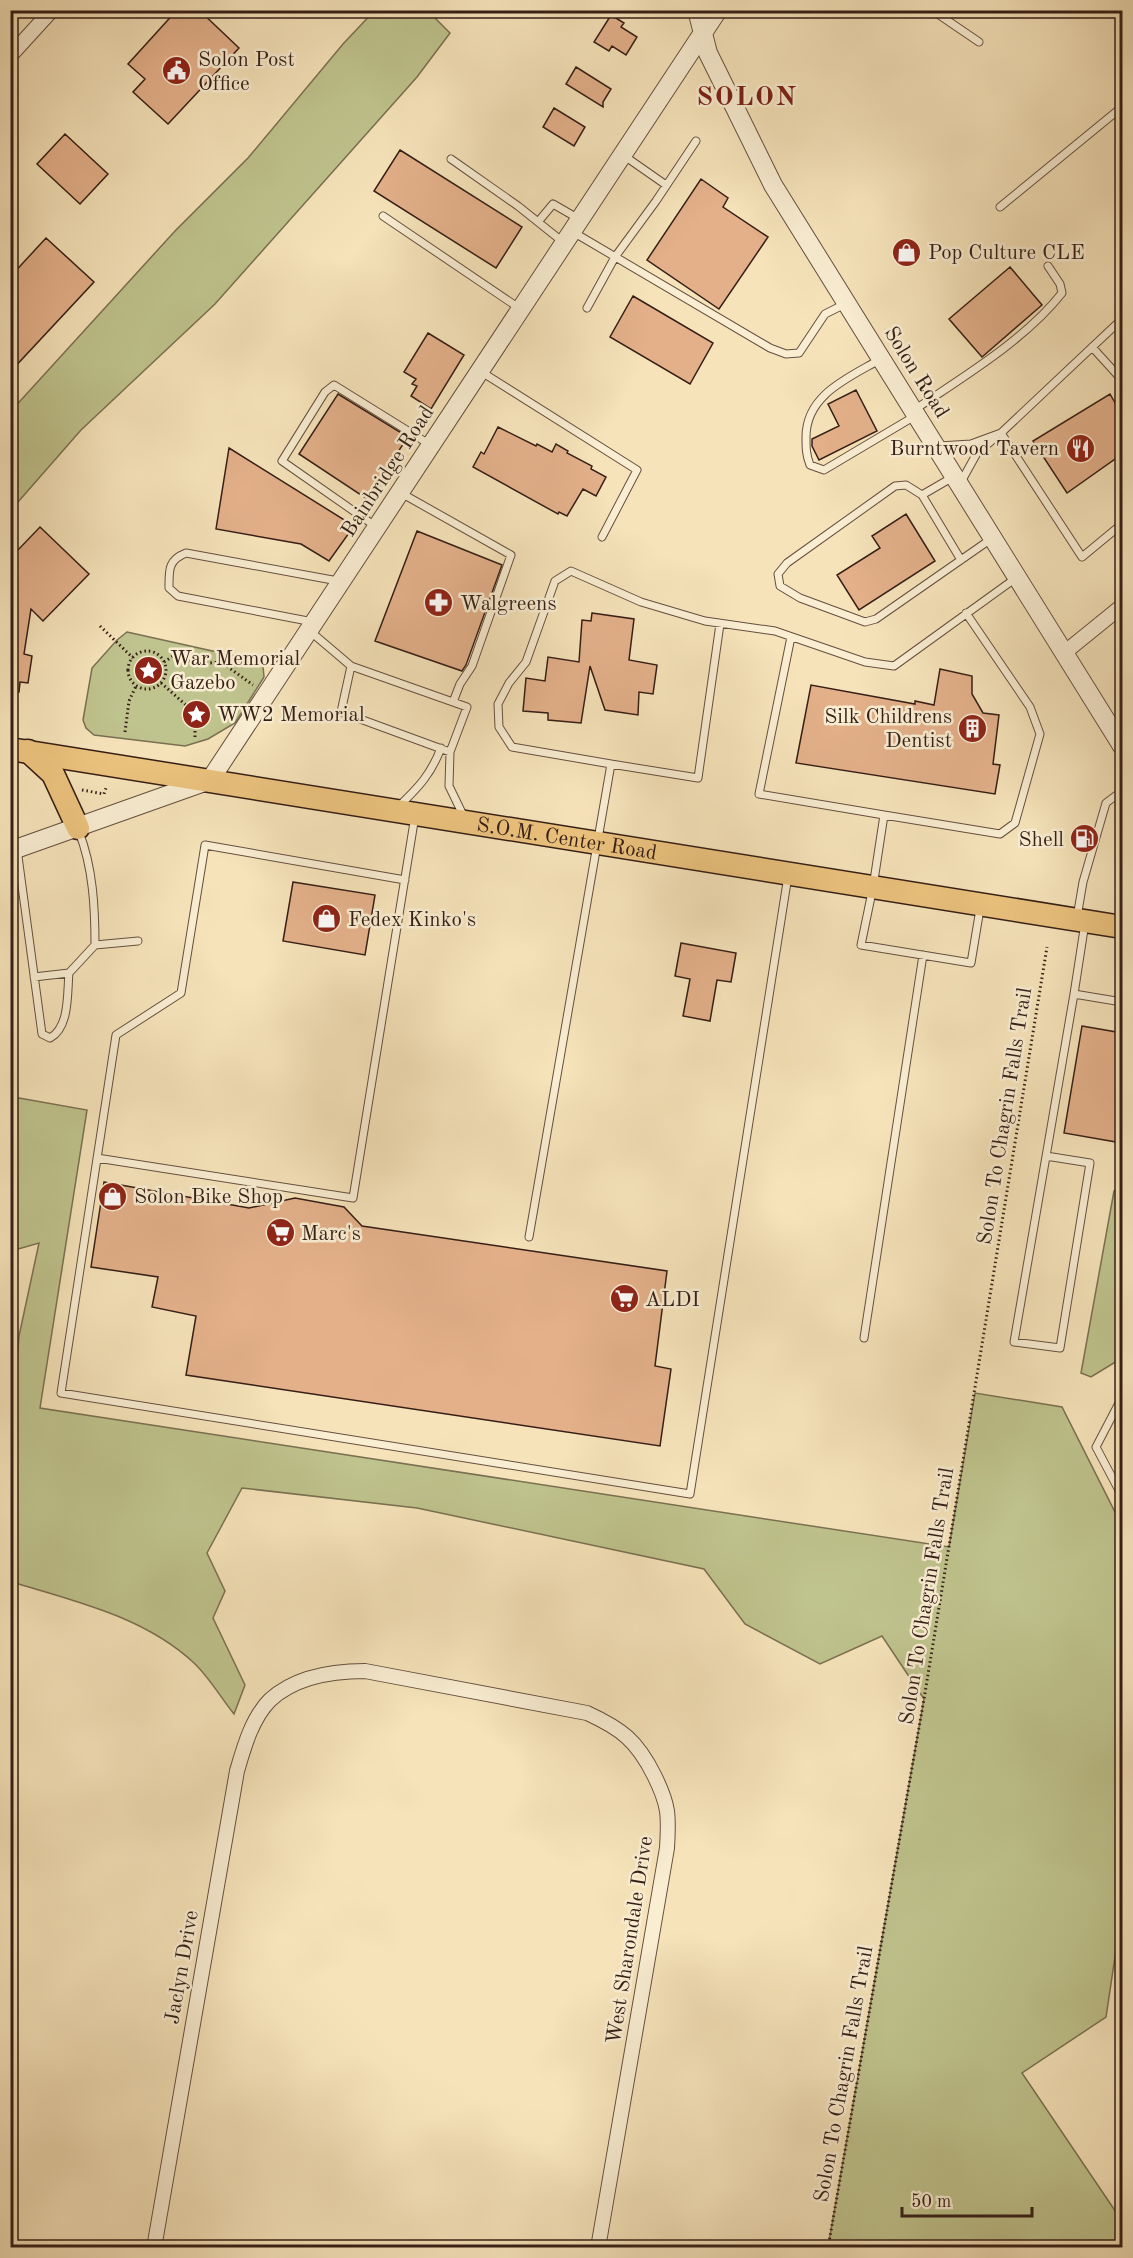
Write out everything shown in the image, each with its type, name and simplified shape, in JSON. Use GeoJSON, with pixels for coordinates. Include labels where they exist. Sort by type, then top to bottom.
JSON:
{"type":"FeatureCollection","features":[{"type":"Feature","properties":{"kind":"main road","name":"S.O.M. Center Road"},"geometry":{"type":"LineString","coordinates":[[19,750],[1081,921],[1119,925]]}},
{"type":"Feature","properties":{"kind":"main road"},"geometry":{"type":"LineString","coordinates":[[19,750],[53,774],[78,828]]}},
{"type":"Feature","properties":{"kind":"street"},"geometry":{"type":"LineString","coordinates":[[10,56],[52,10]]}},
{"type":"Feature","properties":{"kind":"street","name":"Solon Road"},"geometry":{"type":"LineString","coordinates":[[697,10],[708,53],[773,185],[1122,746]]}},
{"type":"Feature","properties":{"kind":"street","name":"Bainbridge Road"},"geometry":{"type":"LineString","coordinates":[[210,780],[718,10]]}},
{"type":"Feature","properties":{"kind":"street"},"geometry":{"type":"LineString","coordinates":[[1064,653],[1122,606]]}},
{"type":"Feature","properties":{"kind":"street"},"geometry":{"type":"LineString","coordinates":[[14,850],[210,780]]}},
{"type":"Feature","properties":{"kind":"street","name":"West Sharondale Drive"},"geometry":{"type":"LineString","coordinates":[[269,1701],[285,1689],[319,1676],[339,1671],[365,1671],[587,1713],[611,1724],[631,1739],[645,1755],[665,1798],[669,1821],[667,1848],[598,2247]]}},
{"type":"Feature","properties":{"kind":"street","name":"Jaclyn Drive"},"geometry":{"type":"LineString","coordinates":[[154,2247],[237,1771],[255,1723],[269,1701]]}},
{"type":"Feature","properties":{"kind":"lane"},"geometry":{"type":"LineString","coordinates":[[932,10],[980,42]]}},
{"type":"Feature","properties":{"kind":"lane"},"geometry":{"type":"LineString","coordinates":[[1000,207],[1122,107]]}},
{"type":"Feature","properties":{"kind":"lane"},"geometry":{"type":"LineString","coordinates":[[587,308],[615,257],[696,141]]}},
{"type":"Feature","properties":{"kind":"lane"},"geometry":{"type":"LineString","coordinates":[[623,155],[666,185]]}},
{"type":"Feature","properties":{"kind":"lane"},"geometry":{"type":"LineString","coordinates":[[451,159],[538,222],[572,232],[770,348],[786,354],[799,353],[825,314],[847,303]]}},
{"type":"Feature","properties":{"kind":"lane"},"geometry":{"type":"LineString","coordinates":[[538,222],[553,204],[572,232]]}},
{"type":"Feature","properties":{"kind":"lane"},"geometry":{"type":"LineString","coordinates":[[383,216],[521,309]]}},
{"type":"Feature","properties":{"kind":"lane"},"geometry":{"type":"LineString","coordinates":[[882,359],[829,390],[815,406],[806,430],[807,456],[810,465],[824,470],[915,413],[1046,313],[1062,293],[1060,284],[1048,266]]}},
{"type":"Feature","properties":{"kind":"lane"},"geometry":{"type":"LineString","coordinates":[[922,495],[957,480],[977,453],[1122,319]]}},
{"type":"Feature","properties":{"kind":"lane"},"geometry":{"type":"LineString","coordinates":[[1092,347],[1122,380]]}},
{"type":"Feature","properties":{"kind":"lane"},"geometry":{"type":"LineString","coordinates":[[480,371],[637,470],[602,537]]}},
{"type":"Feature","properties":{"kind":"lane"},"geometry":{"type":"LineString","coordinates":[[377,527],[282,461],[325,392],[334,385],[431,446]]}},
{"type":"Feature","properties":{"kind":"lane"},"geometry":{"type":"LineString","coordinates":[[936,446],[971,444],[1001,433]]}},
{"type":"Feature","properties":{"kind":"lane"},"geometry":{"type":"LineString","coordinates":[[1001,433],[1082,557],[1122,524]]}},
{"type":"Feature","properties":{"kind":"lane"},"geometry":{"type":"LineString","coordinates":[[961,560],[922,495],[906,485],[895,486],[787,563],[778,574],[780,586],[800,598],[865,622],[876,619],[961,560],[993,537]]}},
{"type":"Feature","properties":{"kind":"lane"},"geometry":{"type":"LineString","coordinates":[[400,492],[512,555],[472,666],[460,684],[453,702]]}},
{"type":"Feature","properties":{"kind":"lane"},"geometry":{"type":"LineString","coordinates":[[341,582],[320,576],[186,552],[176,557],[169,569],[168,588],[178,596],[311,626],[351,666],[466,707],[450,752],[449,789],[466,821]]}},
{"type":"Feature","properties":{"kind":"lane"},"geometry":{"type":"LineString","coordinates":[[720,624],[698,778],[512,747],[499,727],[498,704],[508,683],[526,662],[555,581],[571,571],[641,602],[705,621],[775,631],[865,662],[894,666],[1017,577]]}},
{"type":"Feature","properties":{"kind":"lane"},"geometry":{"type":"LineString","coordinates":[[791,636],[759,794],[1000,834],[1015,823],[1040,735],[1030,707],[966,614]]}},
{"type":"Feature","properties":{"kind":"lane"},"geometry":{"type":"LineString","coordinates":[[351,666],[341,712],[450,752]]}},
{"type":"Feature","properties":{"kind":"lane"},"geometry":{"type":"LineString","coordinates":[[98,1158],[353,1198],[405,879],[405,812],[433,769],[441,748]]}},
{"type":"Feature","properties":{"kind":"lane"},"geometry":{"type":"LineString","coordinates":[[529,1237],[611,764]]}},
{"type":"Feature","properties":{"kind":"lane"},"geometry":{"type":"LineString","coordinates":[[1046,1156],[1090,1163],[1060,1348],[1014,1342],[1046,1156],[1074,994],[1083,882],[1106,803],[1122,791]]}},
{"type":"Feature","properties":{"kind":"lane"},"geometry":{"type":"LineString","coordinates":[[884,815],[861,945],[971,963],[981,904]]}},
{"type":"Feature","properties":{"kind":"lane"},"geometry":{"type":"LineString","coordinates":[[14,850],[42,1034],[50,1038],[57,1034],[63,1023],[69,974],[95,945],[95,910],[86,848],[78,828]]}},
{"type":"Feature","properties":{"kind":"lane"},"geometry":{"type":"LineString","coordinates":[[405,879],[205,845],[180,993],[116,1035],[61,1393],[690,1494],[788,874]]}},
{"type":"Feature","properties":{"kind":"lane"},"geometry":{"type":"LineString","coordinates":[[95,945],[138,941]]}},
{"type":"Feature","properties":{"kind":"lane"},"geometry":{"type":"LineString","coordinates":[[864,1338],[923,955]]}},
{"type":"Feature","properties":{"kind":"lane"},"geometry":{"type":"LineString","coordinates":[[34,977],[69,974]]}},
{"type":"Feature","properties":{"kind":"lane"},"geometry":{"type":"LineString","coordinates":[[1074,994],[1122,1002]]}},
{"type":"Feature","properties":{"kind":"lane"},"geometry":{"type":"LineString","coordinates":[[1122,1400],[1096,1447],[1122,1496]]}},
{"type":"Feature","properties":{"kind":"path"},"geometry":{"type":"LineString","coordinates":[[100,626],[133,658]]}},
{"type":"Feature","properties":{"kind":"path"},"geometry":{"type":"LineString","coordinates":[[147,651],[158,655],[164,662],[166,671],[161,683],[150,689],[136,686],[128,672],[128,666],[133,658],[147,651]]}},
{"type":"Feature","properties":{"kind":"path"},"geometry":{"type":"LineString","coordinates":[[164,662],[173,656],[197,663],[221,662],[253,685]]}},
{"type":"Feature","properties":{"kind":"path"},"geometry":{"type":"LineString","coordinates":[[161,683],[188,707]]}},
{"type":"Feature","properties":{"kind":"path"},"geometry":{"type":"LineString","coordinates":[[125,732],[129,701],[136,686]]}},
{"type":"Feature","properties":{"kind":"path"},"geometry":{"type":"LineString","coordinates":[[197,703],[206,708],[206,719],[201,724],[195,725],[185,717],[188,707],[197,703]]}},
{"type":"Feature","properties":{"kind":"path"},"geometry":{"type":"LineString","coordinates":[[195,725],[195,737]]}},
{"type":"Feature","properties":{"kind":"path"},"geometry":{"type":"LineString","coordinates":[[80,790],[104,794],[106,788]]}},
{"type":"Feature","properties":{"kind":"path","name":"Solon To Chagrin Falls Trail"},"geometry":{"type":"LineString","coordinates":[[828,2247],[924,1699],[1047,948]]}},
{"type":"Feature","properties":{"kind":"green space"},"geometry":{"type":"Polygon","coordinates":[[[375,10],[434,11],[431,14],[450,33],[417,77],[215,304],[81,430],[11,510],[11,411],[175,231],[248,158],[343,44],[375,10]]]}},
{"type":"Feature","properties":{"kind":"green space"},"geometry":{"type":"Polygon","coordinates":[[[127,632],[253,660],[263,666],[264,677],[235,723],[208,739],[185,746],[94,735],[86,728],[83,720],[92,668],[127,632]]]}},
{"type":"Feature","properties":{"kind":"green space"},"geometry":{"type":"Polygon","coordinates":[[[19,1098],[87,1110],[40,1408],[949,1547],[975,1393],[1062,1407],[1122,1526],[1122,1910],[1106,2017],[1022,2073],[1122,2221],[1122,2247],[828,2247],[924,1699],[882,1636],[820,1664],[745,1624],[704,1569],[417,1508],[242,1488],[207,1553],[225,1591],[213,1618],[245,1685],[234,1714],[194,1663],[175,1647],[154,1634],[108,1612],[12,1582],[13,1418],[19,1336],[39,1243],[11,1251],[11,1100],[19,1098]]]}},
{"type":"Feature","properties":{"kind":"green space"},"geometry":{"type":"Polygon","coordinates":[[[1122,1185],[1122,1358],[1091,1377],[1081,1373],[1114,1191],[1122,1185]]]}},
{"type":"Feature","properties":{"kind":"building","name":"Solon Post Office"},"geometry":{"type":"Polygon","coordinates":[[[177,10],[199,10],[239,48],[168,124],[133,92],[145,79],[128,64],[177,10]]]}},
{"type":"Feature","properties":{"kind":"building"},"geometry":{"type":"Polygon","coordinates":[[[611,15],[624,23],[621,27],[637,37],[626,55],[612,46],[609,51],[594,42],[611,15]]]}},
{"type":"Feature","properties":{"kind":"building"},"geometry":{"type":"Polygon","coordinates":[[[576,67],[611,89],[603,102],[603,107],[566,84],[576,67]]]}},
{"type":"Feature","properties":{"kind":"building"},"geometry":{"type":"Polygon","coordinates":[[[554,108],[585,127],[574,146],[543,127],[554,108]]]}},
{"type":"Feature","properties":{"kind":"building"},"geometry":{"type":"Polygon","coordinates":[[[65,134],[108,174],[80,204],[37,164],[65,134]]]}},
{"type":"Feature","properties":{"kind":"building"},"geometry":{"type":"Polygon","coordinates":[[[400,150],[522,227],[496,268],[374,191],[400,150]]]}},
{"type":"Feature","properties":{"kind":"building"},"geometry":{"type":"Polygon","coordinates":[[[701,179],[728,198],[723,207],[768,237],[719,309],[647,260],[701,179]]]}},
{"type":"Feature","properties":{"kind":"building"},"geometry":{"type":"Polygon","coordinates":[[[46,238],[94,282],[10,372],[10,277],[46,238]]]}},
{"type":"Feature","properties":{"kind":"building"},"geometry":{"type":"Polygon","coordinates":[[[1010,267],[1042,305],[982,357],[949,319],[1010,267]]]}},
{"type":"Feature","properties":{"kind":"building"},"geometry":{"type":"Polygon","coordinates":[[[633,296],[713,343],[690,384],[610,337],[633,296]]]}},
{"type":"Feature","properties":{"kind":"building"},"geometry":{"type":"Polygon","coordinates":[[[428,333],[464,355],[431,409],[411,396],[417,386],[412,384],[416,379],[404,372],[428,333]]]}},
{"type":"Feature","properties":{"kind":"building"},"geometry":{"type":"Polygon","coordinates":[[[856,390],[877,431],[819,460],[812,446],[812,439],[839,426],[828,404],[856,390]]]}},
{"type":"Feature","properties":{"kind":"building"},"geometry":{"type":"Polygon","coordinates":[[[338,394],[408,437],[381,477],[384,479],[370,501],[299,454],[338,394]]]}},
{"type":"Feature","properties":{"kind":"building","name":"Burntwood Tavern"},"geometry":{"type":"Polygon","coordinates":[[[1110,394],[1122,415],[1122,454],[1067,493],[1033,441],[1110,394]]]}},
{"type":"Feature","properties":{"kind":"building"},"geometry":{"type":"Polygon","coordinates":[[[498,427],[552,452],[556,444],[568,451],[567,453],[592,466],[591,469],[606,477],[596,496],[583,489],[567,516],[559,512],[558,514],[473,467],[481,452],[484,454],[498,427]]]}},
{"type":"Feature","properties":{"kind":"building"},"geometry":{"type":"Polygon","coordinates":[[[229,448],[354,526],[329,561],[301,544],[216,529],[229,448]]]}},
{"type":"Feature","properties":{"kind":"building"},"geometry":{"type":"Polygon","coordinates":[[[906,514],[935,561],[859,610],[837,575],[880,548],[872,536],[906,514]]]}},
{"type":"Feature","properties":{"kind":"building"},"geometry":{"type":"Polygon","coordinates":[[[40,527],[89,574],[43,621],[31,609],[24,654],[32,656],[28,683],[20,682],[19,692],[10,691],[10,542],[18,550],[40,527]]]}},
{"type":"Feature","properties":{"kind":"building","name":"Walgreens"},"geometry":{"type":"Polygon","coordinates":[[[417,531],[502,565],[462,671],[375,641],[417,531]]]}},
{"type":"Feature","properties":{"kind":"building"},"geometry":{"type":"Polygon","coordinates":[[[592,613],[634,619],[629,660],[657,665],[653,694],[639,692],[638,715],[605,710],[590,666],[581,723],[548,720],[548,713],[523,711],[526,678],[545,681],[548,657],[579,662],[582,620],[591,621],[592,613]]]}},
{"type":"Feature","properties":{"kind":"building"},"geometry":{"type":"Polygon","coordinates":[[[148,658],[157,661],[160,670],[157,679],[148,682],[139,679],[136,670],[139,661],[148,658]]]}},
{"type":"Feature","properties":{"kind":"building"},"geometry":{"type":"Polygon","coordinates":[[[940,669],[972,676],[972,694],[983,713],[999,715],[993,764],[1000,765],[995,794],[796,763],[811,685],[915,704],[915,701],[934,705],[940,669]]]}},
{"type":"Feature","properties":{"kind":"building"},"geometry":{"type":"Polygon","coordinates":[[[293,882],[375,895],[365,955],[283,941],[293,882]]]}},
{"type":"Feature","properties":{"kind":"building"},"geometry":{"type":"Polygon","coordinates":[[[681,943],[736,953],[731,982],[717,980],[710,1021],[683,1016],[690,979],[675,976],[681,943]]]}},
{"type":"Feature","properties":{"kind":"building"},"geometry":{"type":"Polygon","coordinates":[[[1082,1026],[1122,1033],[1122,1143],[1064,1133],[1082,1026]]]}},
{"type":"Feature","properties":{"kind":"building"},"geometry":{"type":"Polygon","coordinates":[[[104,1182],[249,1208],[295,1198],[344,1207],[362,1226],[667,1271],[655,1366],[671,1369],[660,1446],[186,1375],[196,1316],[152,1307],[158,1277],[91,1267],[104,1182]]]}},
{"type":"Feature","properties":{"kind":"place","name":"Solon Post Office"},"geometry":{"type":"Point","coordinates":[177,71]}},
{"type":"Feature","properties":{"kind":"place","name":"Pop Culture CLE"},"geometry":{"type":"Point","coordinates":[907,252]}},
{"type":"Feature","properties":{"kind":"place","name":"Burntwood Tavern"},"geometry":{"type":"Point","coordinates":[1080,448]}},
{"type":"Feature","properties":{"kind":"place","name":"Walgreens"},"geometry":{"type":"Point","coordinates":[439,603]}},
{"type":"Feature","properties":{"kind":"place","name":"War Memorial Gazebo"},"geometry":{"type":"Point","coordinates":[149,670]}},
{"type":"Feature","properties":{"kind":"place","name":"WW2 Memorial"},"geometry":{"type":"Point","coordinates":[196,714]}},
{"type":"Feature","properties":{"kind":"place","name":"Silk Childrens Dentist"},"geometry":{"type":"Point","coordinates":[973,728]}},
{"type":"Feature","properties":{"kind":"place","name":"Shell"},"geometry":{"type":"Point","coordinates":[1085,839]}},
{"type":"Feature","properties":{"kind":"place","name":"Fedex Kinko's"},"geometry":{"type":"Point","coordinates":[327,919]}},
{"type":"Feature","properties":{"kind":"place","name":"Solon Bike Shop"},"geometry":{"type":"Point","coordinates":[113,1196]}},
{"type":"Feature","properties":{"kind":"place","name":"Marc's"},"geometry":{"type":"Point","coordinates":[280,1233]}},
{"type":"Feature","properties":{"kind":"place","name":"ALDI"},"geometry":{"type":"Point","coordinates":[624,1299]}},
{"type":"Feature","properties":{"kind":"district","name":"SOLON"},"geometry":{"type":"Point","coordinates":[747,96]}}]}
